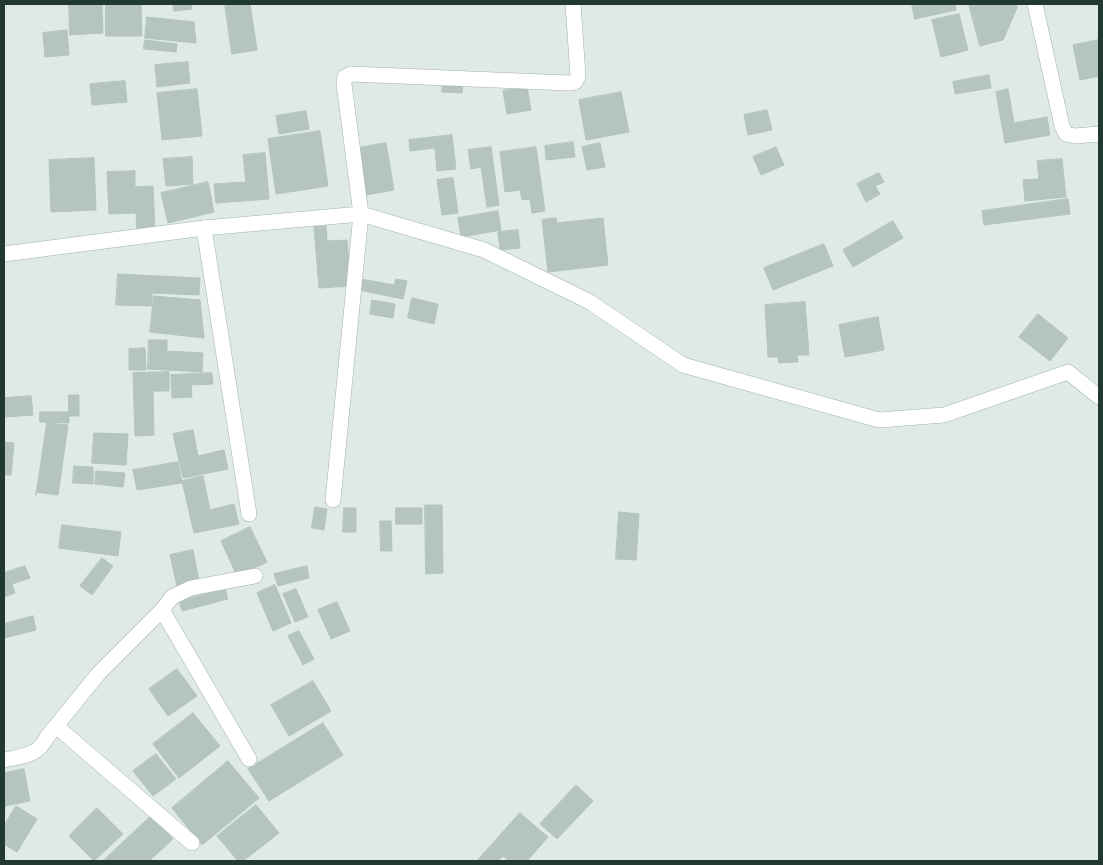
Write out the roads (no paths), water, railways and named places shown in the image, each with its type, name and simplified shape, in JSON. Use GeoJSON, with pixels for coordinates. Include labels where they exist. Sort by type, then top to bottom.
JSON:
{"type":"FeatureCollection","features":[{"type":"Feature","properties":{"kind":"street"},"geometry":{"type":"LineString","coordinates":[[333,500],[361,214],[344,84],[345,77],[351,74],[575,82],[578,76],[573,4]]}},
{"type":"Feature","properties":{"kind":"street"},"geometry":{"type":"LineString","coordinates":[[1035,4],[1062,126],[1066,134],[1074,136],[1099,134]]}},
{"type":"Feature","properties":{"kind":"street"},"geometry":{"type":"LineString","coordinates":[[4,254],[204,228],[361,214],[484,250],[590,302],[683,365],[879,420],[944,415],[1068,372],[1099,398]]}},
{"type":"Feature","properties":{"kind":"street"},"geometry":{"type":"LineString","coordinates":[[204,228],[249,514]]}},
{"type":"Feature","properties":{"kind":"street"},"geometry":{"type":"LineString","coordinates":[[4,760],[28,755],[43,746],[47,737],[98,673],[162,610],[172,597],[190,588],[255,576]]}},
{"type":"Feature","properties":{"kind":"street"},"geometry":{"type":"LineString","coordinates":[[162,610],[248,759]]}},
{"type":"Feature","properties":{"kind":"street"},"geometry":{"type":"LineString","coordinates":[[56,726],[192,843]]}}]}
